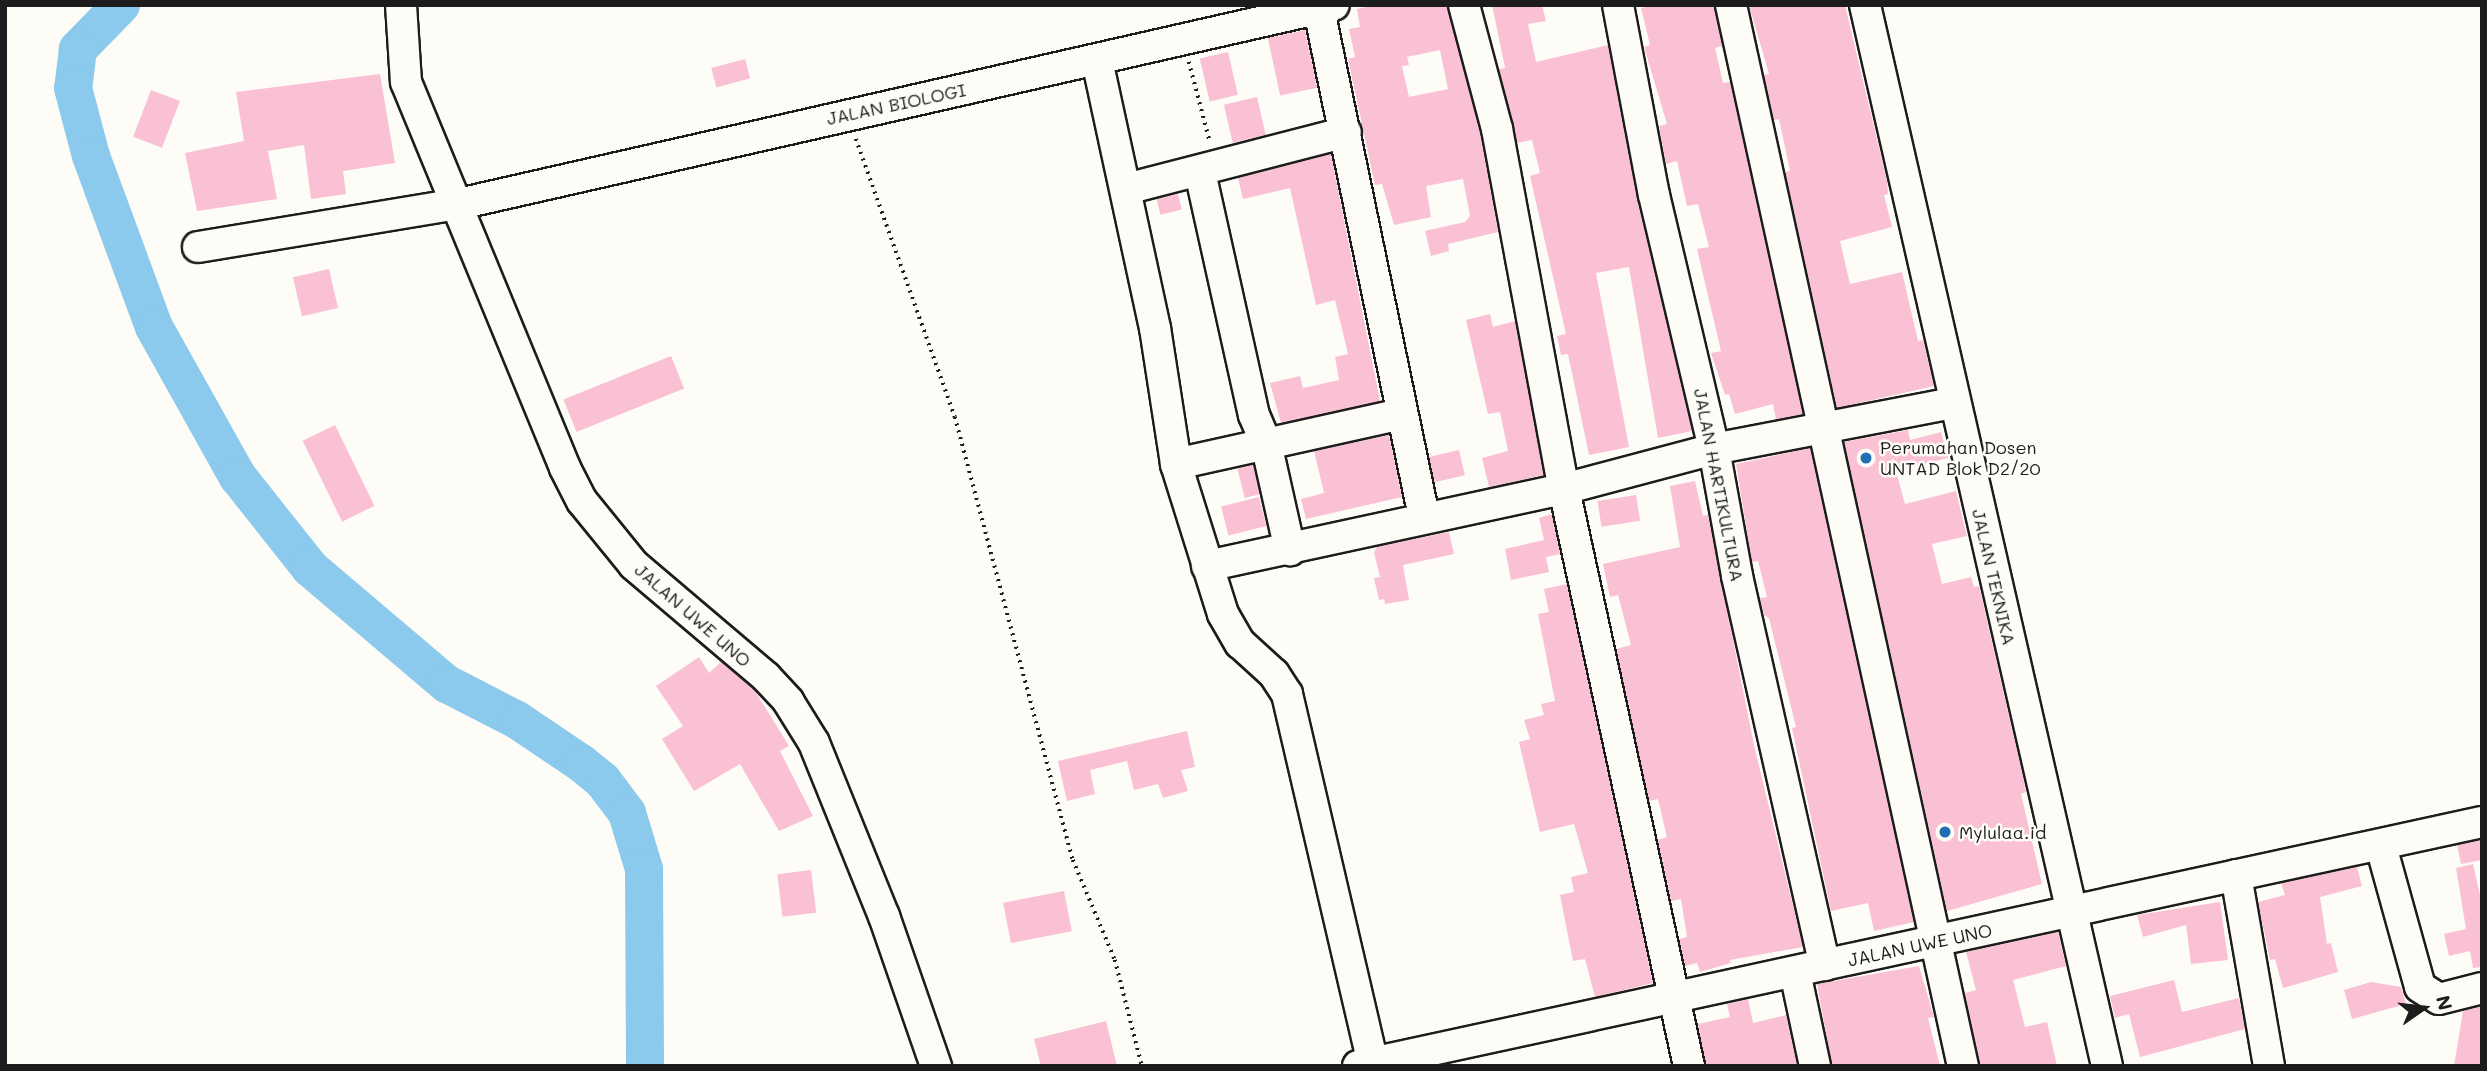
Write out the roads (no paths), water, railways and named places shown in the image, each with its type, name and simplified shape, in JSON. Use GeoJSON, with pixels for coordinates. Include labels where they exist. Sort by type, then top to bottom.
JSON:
{"type":"FeatureCollection","features":[{"type":"Feature","properties":{"kind":"street","name":"JALAN UWE UNO"},"geometry":{"type":"LineString","coordinates":[[401,5],[406,82],[459,204],[516,352],[583,501],[659,590],[765,677],[788,701],[814,743],[865,864],[936,1066]]}},
{"type":"Feature","properties":{"kind":"street"},"geometry":{"type":"LineString","coordinates":[[1464,5],[1497,129],[1564,489],[1689,1066]]}},
{"type":"Feature","properties":{"kind":"street","name":"JALAN HARTIKULTURA"},"geometry":{"type":"LineString","coordinates":[[1618,5],[1654,195],[1714,449],[1737,576],[1825,965]]}},
{"type":"Feature","properties":{"kind":"street"},"geometry":{"type":"LineString","coordinates":[[1731,5],[1821,428],[1963,1066]]}},
{"type":"Feature","properties":{"kind":"street","name":"JALAN TEKNIKA"},"geometry":{"type":"LineString","coordinates":[[1865,5],[2107,1066]]}},
{"type":"Feature","properties":{"kind":"street","name":"JALAN BIOLOGI"},"geometry":{"type":"LineString","coordinates":[[198,247],[459,204],[848,114],[1097,60],[1323,6]]}},
{"type":"Feature","properties":{"kind":"street"},"geometry":{"type":"LineString","coordinates":[[1323,6],[1424,517]]}},
{"type":"Feature","properties":{"kind":"street"},"geometry":{"type":"LineString","coordinates":[[1097,60],[1126,189],[1176,464],[1223,614],[1240,643],[1274,674],[1287,694],[1365,1063]]}},
{"type":"Feature","properties":{"kind":"street"},"geometry":{"type":"LineString","coordinates":[[1126,189],[1209,170],[1346,132]]}},
{"type":"Feature","properties":{"kind":"street"},"geometry":{"type":"LineString","coordinates":[[1209,170],[1254,415],[1266,443],[1290,550]]}},
{"type":"Feature","properties":{"kind":"street"},"geometry":{"type":"LineString","coordinates":[[1207,566],[1290,550],[1424,517],[1564,489],[1714,449],[1954,403]]}},
{"type":"Feature","properties":{"kind":"street"},"geometry":{"type":"LineString","coordinates":[[1176,464],[1402,414]]}},
{"type":"Feature","properties":{"kind":"street","name":"JALAN UWE UNO"},"geometry":{"type":"LineString","coordinates":[[1365,1063],[2071,914],[2482,822]]}},
{"type":"Feature","properties":{"kind":"street"},"geometry":{"type":"LineString","coordinates":[[2381,846],[2420,987],[2439,999],[2482,988]]}},
{"type":"Feature","properties":{"kind":"street"},"geometry":{"type":"LineString","coordinates":[[2236,875],[2269,1066]]}},
{"type":"Feature","properties":{"kind":"street"},"geometry":{"type":"LineString","coordinates":[[1795,972],[1815,1066]]}},
{"type":"Feature","properties":{"kind":"waterway"},"geometry":{"type":"LineString","coordinates":[[121,5],[78,49],[73,88],[91,156],[154,327],[238,477],[310,568],[447,684],[517,720],[581,763],[603,781],[627,813],[644,869],[645,1066]]}},
{"type":"Feature","properties":{"kind":"place","name":"Perumahan Dosen UNTAD Blok D2/20"},"geometry":{"type":"Point","coordinates":[1866,458]}},
{"type":"Feature","properties":{"kind":"place","name":"Mylulaa.id"},"geometry":{"type":"Point","coordinates":[1945,832]}}]}
